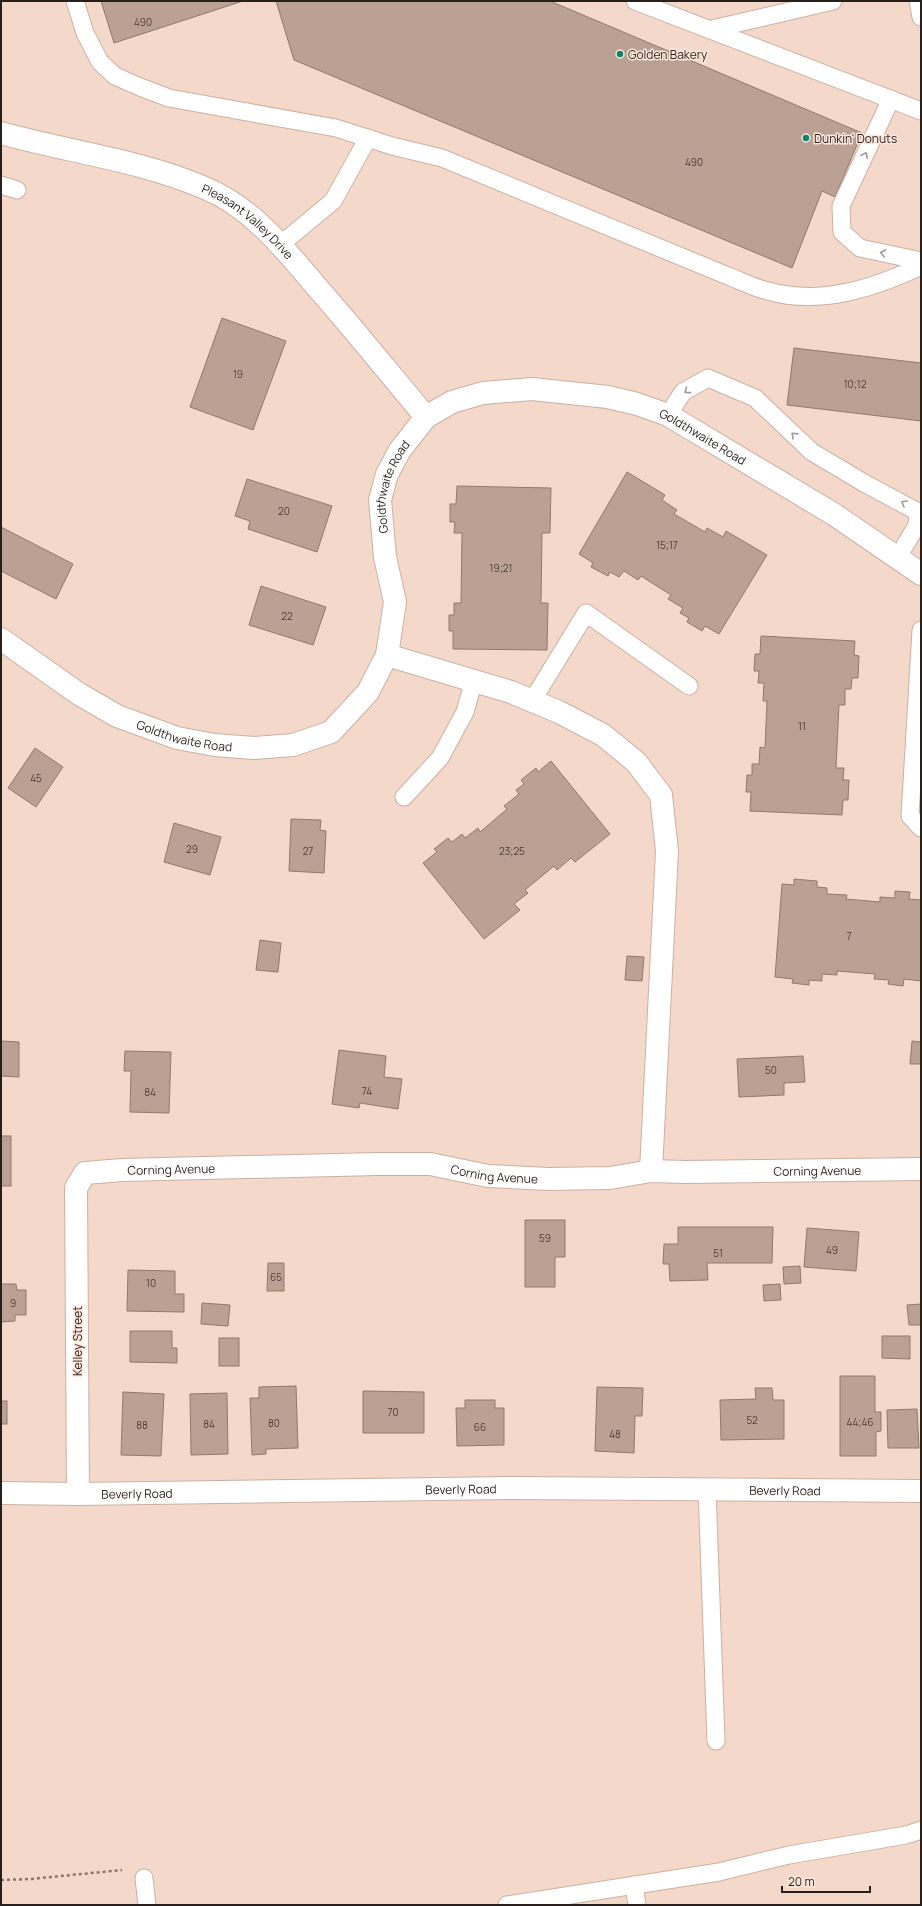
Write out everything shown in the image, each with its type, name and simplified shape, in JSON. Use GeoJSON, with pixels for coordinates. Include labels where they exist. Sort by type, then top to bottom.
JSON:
{"type":"FeatureCollection","features":[{"type":"Feature","properties":{"kind":"street","name":"Pleasant Valley Drive"},"geometry":{"type":"LineString","coordinates":[[1,133],[110,158],[173,176],[206,188],[240,208],[267,230],[426,416]]}},
{"type":"Feature","properties":{"kind":"street","name":"Goldthwaite Road"},"geometry":{"type":"LineString","coordinates":[[1,639],[79,694],[117,716],[177,738],[215,745],[253,748],[293,745],[331,732],[368,692],[387,655],[396,602],[385,557],[380,500],[387,474],[400,450],[426,416],[452,402],[482,393],[532,389],[608,397],[637,404],[668,415],[835,515],[921,574]]}},
{"type":"Feature","properties":{"kind":"street"},"geometry":{"type":"LineString","coordinates":[[387,655],[511,692],[603,735],[636,762],[661,795],[667,852],[651,1171]]}},
{"type":"Feature","properties":{"kind":"street","name":"Corning Avenue"},"geometry":{"type":"LineString","coordinates":[[76,1188],[85,1173],[122,1170],[377,1164],[430,1164],[488,1176],[594,1179],[651,1171],[685,1172],[921,1169]]}},
{"type":"Feature","properties":{"kind":"street","name":"Kelley Street"},"geometry":{"type":"LineString","coordinates":[[76,1188],[78,1494]]}},
{"type":"Feature","properties":{"kind":"street","name":"Beverly Road"},"geometry":{"type":"LineString","coordinates":[[1,1493],[78,1494],[481,1488],[921,1490]]}},
{"type":"Feature","properties":{"kind":"lane"},"geometry":{"type":"LineString","coordinates":[[75,1],[85,32],[100,62],[115,76],[169,98],[336,128],[392,146],[442,158],[721,274],[768,291],[800,297],[833,295],[869,287],[921,266]]}},
{"type":"Feature","properties":{"kind":"lane"},"geometry":{"type":"LineString","coordinates":[[635,1],[712,29],[921,111]]}},
{"type":"Feature","properties":{"kind":"lane"},"geometry":{"type":"LineString","coordinates":[[712,29],[797,5],[833,1]]}},
{"type":"Feature","properties":{"kind":"lane"},"geometry":{"type":"LineString","coordinates":[[918,1],[921,17]]}},
{"type":"Feature","properties":{"kind":"lane"},"geometry":{"type":"LineString","coordinates":[[891,99],[841,206],[842,232],[860,248],[921,261]]}},
{"type":"Feature","properties":{"kind":"lane"},"geometry":{"type":"LineString","coordinates":[[280,245],[333,201],[368,138]]}},
{"type":"Feature","properties":{"kind":"lane"},"geometry":{"type":"LineString","coordinates":[[668,415],[683,392],[708,378],[755,398],[812,452],[864,483],[918,512],[917,525],[898,557]]}},
{"type":"Feature","properties":{"kind":"lane"},"geometry":{"type":"LineString","coordinates":[[532,701],[586,613],[689,686]]}},
{"type":"Feature","properties":{"kind":"lane"},"geometry":{"type":"LineString","coordinates":[[921,630],[910,816],[921,828]]}},
{"type":"Feature","properties":{"kind":"lane"},"geometry":{"type":"LineString","coordinates":[[404,797],[440,758],[465,712],[474,680]]}},
{"type":"Feature","properties":{"kind":"lane"},"geometry":{"type":"LineString","coordinates":[[707,1488],[716,1741]]}},
{"type":"Feature","properties":{"kind":"lane"},"geometry":{"type":"LineString","coordinates":[[507,1905],[719,1872],[789,1855],[906,1835],[921,1830]]}},
{"type":"Feature","properties":{"kind":"lane"},"geometry":{"type":"LineString","coordinates":[[144,1878],[147,1905]]}},
{"type":"Feature","properties":{"kind":"lane"},"geometry":{"type":"LineString","coordinates":[[634,1885],[637,1905]]}},
{"type":"Feature","properties":{"kind":"path"},"geometry":{"type":"LineString","coordinates":[[1,1880],[32,1880],[129,1869]]}},
{"type":"Feature","properties":{"kind":"building"},"geometry":{"type":"Polygon","coordinates":[[[101,1],[243,1],[114,43],[101,1]]]}},
{"type":"Feature","properties":{"kind":"building"},"geometry":{"type":"Polygon","coordinates":[[[276,1],[550,1],[862,133],[835,197],[822,191],[792,268],[294,60],[276,1]]]}},
{"type":"Feature","properties":{"kind":"building"},"geometry":{"type":"Polygon","coordinates":[[[222,318],[286,341],[253,430],[190,407],[222,318]]]}},
{"type":"Feature","properties":{"kind":"building"},"geometry":{"type":"Polygon","coordinates":[[[794,348],[921,363],[921,421],[787,405],[794,348]]]}},
{"type":"Feature","properties":{"kind":"building"},"geometry":{"type":"Polygon","coordinates":[[[627,472],[665,495],[662,500],[677,510],[674,514],[705,532],[707,528],[723,537],[726,531],[767,555],[719,634],[705,626],[702,631],[687,622],[689,618],[680,613],[683,608],[668,599],[671,595],[641,576],[638,580],[624,571],[619,577],[610,572],[608,576],[591,567],[593,563],[579,554],[627,472]]]}},
{"type":"Feature","properties":{"kind":"building"},"geometry":{"type":"Polygon","coordinates":[[[247,479],[332,506],[317,552],[248,529],[250,521],[235,516],[247,479]]]}},
{"type":"Feature","properties":{"kind":"building"},"geometry":{"type":"Polygon","coordinates":[[[457,486],[551,488],[550,533],[542,533],[541,603],[548,603],[547,650],[453,649],[453,631],[449,631],[449,615],[454,615],[454,603],[461,603],[462,533],[454,533],[455,522],[450,522],[450,504],[456,504],[457,486]]]}},
{"type":"Feature","properties":{"kind":"building"},"geometry":{"type":"Polygon","coordinates":[[[1,527],[73,564],[56,599],[1,571],[1,527]]]}},
{"type":"Feature","properties":{"kind":"building"},"geometry":{"type":"Polygon","coordinates":[[[261,586],[326,607],[313,645],[249,625],[261,586]]]}},
{"type":"Feature","properties":{"kind":"building"},"geometry":{"type":"Polygon","coordinates":[[[761,636],[855,641],[854,655],[859,656],[858,678],[852,678],[851,689],[845,689],[845,705],[839,705],[836,768],[844,768],[843,780],[849,780],[848,800],[843,800],[842,815],[750,811],[751,792],[746,792],[747,775],[752,775],[752,764],[759,764],[760,747],[765,748],[767,701],[763,701],[764,683],[758,683],[759,671],[754,671],[755,654],[760,654],[761,636]]]}},
{"type":"Feature","properties":{"kind":"building"},"geometry":{"type":"Polygon","coordinates":[[[35,748],[63,767],[36,807],[8,788],[35,748]]]}},
{"type":"Feature","properties":{"kind":"building"},"geometry":{"type":"Polygon","coordinates":[[[551,761],[610,834],[575,862],[571,858],[557,870],[554,866],[525,890],[528,893],[514,904],[520,910],[484,939],[423,863],[437,852],[434,849],[448,838],[452,842],[462,834],[465,838],[478,828],[480,832],[507,809],[504,806],[519,794],[516,790],[524,784],[521,780],[536,768],[538,772],[551,761]]]}},
{"type":"Feature","properties":{"kind":"building"},"geometry":{"type":"Polygon","coordinates":[[[291,819],[321,820],[320,830],[326,831],[324,873],[289,871],[291,819]]]}},
{"type":"Feature","properties":{"kind":"building"},"geometry":{"type":"Polygon","coordinates":[[[174,823],[221,837],[210,875],[164,862],[174,823]]]}},
{"type":"Feature","properties":{"kind":"building"},"geometry":{"type":"Polygon","coordinates":[[[794,879],[817,881],[817,887],[827,888],[827,894],[847,895],[846,899],[880,902],[880,897],[895,898],[895,891],[910,892],[909,899],[921,900],[921,981],[904,979],[903,986],[888,984],[889,980],[874,979],[875,974],[837,971],[837,975],[822,974],[822,981],[809,980],[809,985],[792,983],[793,979],[775,977],[782,884],[794,885],[794,879]]]}},
{"type":"Feature","properties":{"kind":"building"},"geometry":{"type":"Polygon","coordinates":[[[260,940],[281,943],[278,972],[256,970],[260,940]]]}},
{"type":"Feature","properties":{"kind":"building"},"geometry":{"type":"Polygon","coordinates":[[[627,956],[644,957],[642,981],[625,980],[627,956]]]}},
{"type":"Feature","properties":{"kind":"building"},"geometry":{"type":"Polygon","coordinates":[[[1,1041],[19,1042],[19,1077],[1,1076],[1,1041]]]}},
{"type":"Feature","properties":{"kind":"building"},"geometry":{"type":"Polygon","coordinates":[[[912,1041],[921,1042],[921,1064],[910,1064],[912,1041]]]}},
{"type":"Feature","properties":{"kind":"building"},"geometry":{"type":"Polygon","coordinates":[[[339,1050],[386,1056],[384,1077],[402,1079],[398,1109],[360,1103],[359,1108],[332,1104],[339,1050]]]}},
{"type":"Feature","properties":{"kind":"building"},"geometry":{"type":"Polygon","coordinates":[[[125,1051],[171,1052],[169,1113],[130,1112],[131,1071],[124,1071],[125,1051]]]}},
{"type":"Feature","properties":{"kind":"building"},"geometry":{"type":"Polygon","coordinates":[[[803,1056],[805,1082],[784,1083],[784,1095],[739,1097],[737,1059],[803,1056]]]}},
{"type":"Feature","properties":{"kind":"building"},"geometry":{"type":"Polygon","coordinates":[[[1,1136],[11,1136],[11,1186],[1,1186],[1,1136]]]}},
{"type":"Feature","properties":{"kind":"building"},"geometry":{"type":"Polygon","coordinates":[[[525,1220],[565,1220],[565,1257],[555,1257],[555,1287],[525,1287],[525,1220]]]}},
{"type":"Feature","properties":{"kind":"building"},"geometry":{"type":"Polygon","coordinates":[[[678,1227],[773,1227],[772,1263],[707,1263],[708,1280],[670,1281],[669,1264],[663,1264],[664,1244],[678,1244],[678,1227]]]}},
{"type":"Feature","properties":{"kind":"building"},"geometry":{"type":"Polygon","coordinates":[[[807,1228],[859,1232],[856,1271],[804,1267],[807,1228]]]}},
{"type":"Feature","properties":{"kind":"building"},"geometry":{"type":"Polygon","coordinates":[[[268,1263],[284,1263],[284,1291],[267,1291],[268,1263]]]}},
{"type":"Feature","properties":{"kind":"building"},"geometry":{"type":"Polygon","coordinates":[[[800,1266],[801,1283],[784,1284],[783,1267],[800,1266]]]}},
{"type":"Feature","properties":{"kind":"building"},"geometry":{"type":"Polygon","coordinates":[[[128,1270],[175,1271],[175,1294],[184,1294],[184,1312],[127,1311],[128,1270]]]}},
{"type":"Feature","properties":{"kind":"building"},"geometry":{"type":"Polygon","coordinates":[[[1,1284],[16,1284],[17,1290],[26,1290],[26,1315],[15,1315],[15,1321],[1,1322],[1,1284]]]}},
{"type":"Feature","properties":{"kind":"building"},"geometry":{"type":"Polygon","coordinates":[[[780,1284],[781,1300],[764,1301],[763,1285],[780,1284]]]}},
{"type":"Feature","properties":{"kind":"building"},"geometry":{"type":"Polygon","coordinates":[[[202,1303],[230,1305],[228,1326],[201,1324],[202,1303]]]}},
{"type":"Feature","properties":{"kind":"building"},"geometry":{"type":"Polygon","coordinates":[[[921,1304],[921,1325],[909,1325],[907,1305],[921,1304]]]}},
{"type":"Feature","properties":{"kind":"building"},"geometry":{"type":"Polygon","coordinates":[[[130,1331],[172,1331],[172,1348],[177,1348],[177,1363],[130,1362],[130,1331]]]}},
{"type":"Feature","properties":{"kind":"building"},"geometry":{"type":"Polygon","coordinates":[[[882,1336],[910,1336],[910,1359],[882,1358],[882,1336]]]}},
{"type":"Feature","properties":{"kind":"building"},"geometry":{"type":"Polygon","coordinates":[[[219,1338],[239,1338],[239,1366],[219,1366],[219,1338]]]}},
{"type":"Feature","properties":{"kind":"building"},"geometry":{"type":"Polygon","coordinates":[[[840,1376],[875,1376],[875,1412],[881,1412],[881,1431],[876,1432],[876,1456],[840,1456],[840,1376]]]}},
{"type":"Feature","properties":{"kind":"building"},"geometry":{"type":"Polygon","coordinates":[[[296,1386],[298,1448],[266,1449],[266,1454],[252,1455],[250,1398],[259,1398],[259,1387],[296,1386]]]}},
{"type":"Feature","properties":{"kind":"building"},"geometry":{"type":"Polygon","coordinates":[[[597,1387],[643,1388],[642,1416],[635,1416],[634,1453],[595,1451],[597,1387]]]}},
{"type":"Feature","properties":{"kind":"building"},"geometry":{"type":"Polygon","coordinates":[[[755,1388],[772,1388],[773,1400],[784,1400],[784,1439],[721,1440],[720,1400],[756,1399],[755,1388]]]}},
{"type":"Feature","properties":{"kind":"building"},"geometry":{"type":"Polygon","coordinates":[[[363,1391],[424,1392],[424,1433],[363,1433],[363,1391]]]}},
{"type":"Feature","properties":{"kind":"building"},"geometry":{"type":"Polygon","coordinates":[[[123,1392],[164,1394],[161,1456],[121,1455],[123,1392]]]}},
{"type":"Feature","properties":{"kind":"building"},"geometry":{"type":"Polygon","coordinates":[[[227,1393],[228,1454],[191,1455],[190,1394],[227,1393]]]}},
{"type":"Feature","properties":{"kind":"building"},"geometry":{"type":"Polygon","coordinates":[[[465,1400],[495,1400],[495,1408],[504,1408],[504,1445],[457,1446],[456,1408],[465,1408],[465,1400]]]}},
{"type":"Feature","properties":{"kind":"building"},"geometry":{"type":"Polygon","coordinates":[[[1,1401],[7,1401],[7,1424],[1,1424],[1,1401]]]}},
{"type":"Feature","properties":{"kind":"building"},"geometry":{"type":"Polygon","coordinates":[[[917,1409],[919,1448],[888,1448],[887,1410],[917,1409]]]}},
{"type":"Feature","properties":{"kind":"place","name":"Golden Bakery"},"geometry":{"type":"Point","coordinates":[620,54]}},
{"type":"Feature","properties":{"kind":"place","name":"Dunkin' Donuts"},"geometry":{"type":"Point","coordinates":[806,138]}}]}
